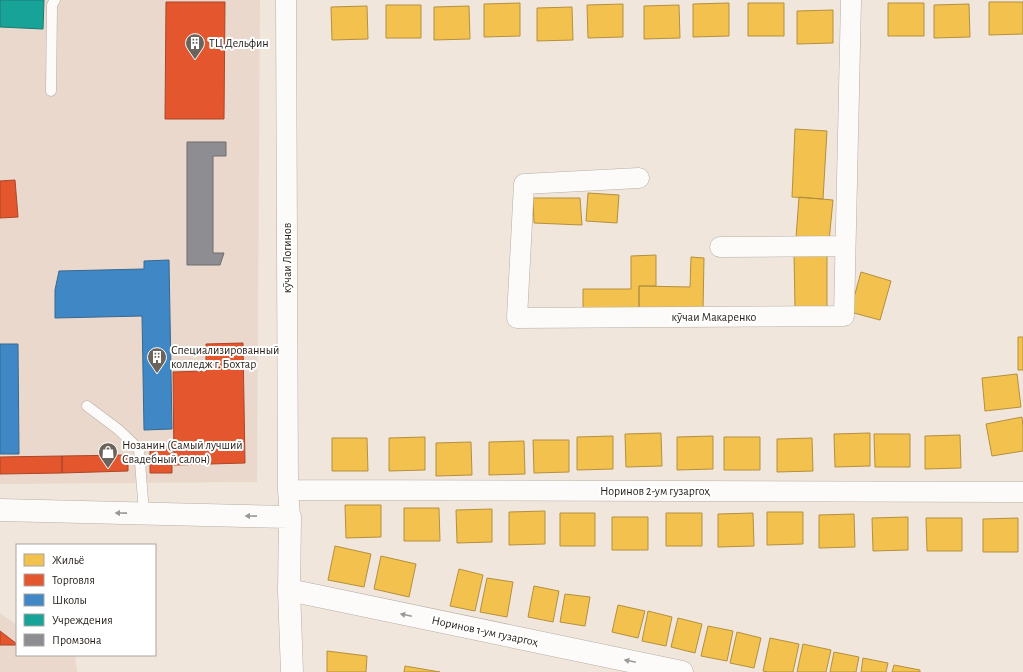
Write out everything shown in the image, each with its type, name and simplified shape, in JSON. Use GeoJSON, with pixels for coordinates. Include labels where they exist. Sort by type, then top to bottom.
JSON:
{"type":"FeatureCollection","features":[{"type":"Feature","properties":{"kind":"street","name":"кӯчаи Логинов"},"geometry":{"type":"LineString","coordinates":[[286,0],[288,490],[290,516]]}},
{"type":"Feature","properties":{"kind":"street","name":"кӯчаи Макаренко"},"geometry":{"type":"LineString","coordinates":[[639,178],[524,184],[517,318],[844,316],[851,0]]}},
{"type":"Feature","properties":{"kind":"street"},"geometry":{"type":"LineString","coordinates":[[720,247],[845,246]]}},
{"type":"Feature","properties":{"kind":"street","name":"Норинов 2-ум гузаргоҳ"},"geometry":{"type":"LineString","coordinates":[[288,490],[1023,492]]}},
{"type":"Feature","properties":{"kind":"street"},"geometry":{"type":"LineString","coordinates":[[0,510],[290,516],[292,672]]}},
{"type":"Feature","properties":{"kind":"street","name":"Норинов 1-ум гузаргоҳ"},"geometry":{"type":"LineString","coordinates":[[290,590],[682,672]]}},
{"type":"Feature","properties":{"kind":"lane"},"geometry":{"type":"LineString","coordinates":[[51,91],[52,5],[55,0]]}},
{"type":"Feature","properties":{"kind":"lane"},"geometry":{"type":"LineString","coordinates":[[87,406],[119,430],[139,449],[144,513]]}},
{"type":"Feature","properties":{"kind":"shaded area"},"geometry":{"type":"Polygon","coordinates":[[[0,0],[260,0],[257,482],[0,484],[0,0]]]}},
{"type":"Feature","properties":{"kind":"shaded area"},"geometry":{"type":"Polygon","coordinates":[[[0,613],[16,624],[16,656],[75,656],[77,672],[0,672],[0,613]]]}},
{"type":"Feature","properties":{"kind":"building: Жильё"},"geometry":{"type":"Polygon","coordinates":[[[989,2],[1023,2],[1023,34],[989,35],[989,2]]]}},
{"type":"Feature","properties":{"kind":"building: Жильё"},"geometry":{"type":"Polygon","coordinates":[[[520,3],[520,36],[484,37],[484,4],[520,3]]]}},
{"type":"Feature","properties":{"kind":"building: Жильё"},"geometry":{"type":"Polygon","coordinates":[[[729,3],[729,36],[693,37],[693,4],[729,3]]]}},
{"type":"Feature","properties":{"kind":"building: Жильё"},"geometry":{"type":"Polygon","coordinates":[[[748,3],[784,3],[784,36],[748,36],[748,3]]]}},
{"type":"Feature","properties":{"kind":"building: Жильё"},"geometry":{"type":"Polygon","coordinates":[[[888,3],[924,3],[924,36],[888,36],[888,3]]]}},
{"type":"Feature","properties":{"kind":"building: Жильё"},"geometry":{"type":"Polygon","coordinates":[[[623,4],[623,37],[588,38],[587,5],[623,4]]]}},
{"type":"Feature","properties":{"kind":"building: Жильё"},"geometry":{"type":"Polygon","coordinates":[[[969,4],[970,37],[934,38],[934,5],[969,4]]]}},
{"type":"Feature","properties":{"kind":"building: Жильё"},"geometry":{"type":"Polygon","coordinates":[[[386,5],[421,5],[421,38],[386,38],[386,5]]]}},
{"type":"Feature","properties":{"kind":"building: Жильё"},"geometry":{"type":"Polygon","coordinates":[[[679,5],[680,38],[644,39],[644,6],[679,5]]]}},
{"type":"Feature","properties":{"kind":"building: Жильё"},"geometry":{"type":"Polygon","coordinates":[[[367,6],[368,39],[332,40],[331,7],[367,6]]]}},
{"type":"Feature","properties":{"kind":"building: Жильё"},"geometry":{"type":"Polygon","coordinates":[[[469,6],[470,39],[434,40],[434,7],[469,6]]]}},
{"type":"Feature","properties":{"kind":"building: Жильё"},"geometry":{"type":"Polygon","coordinates":[[[572,7],[573,40],[537,41],[537,8],[572,7]]]}},
{"type":"Feature","properties":{"kind":"building: Жильё"},"geometry":{"type":"Polygon","coordinates":[[[833,10],[833,43],[797,44],[797,11],[833,10]]]}},
{"type":"Feature","properties":{"kind":"building: Жильё"},"geometry":{"type":"Polygon","coordinates":[[[795,129],[827,131],[823,199],[792,197],[795,129]]]}},
{"type":"Feature","properties":{"kind":"building: Жильё"},"geometry":{"type":"Polygon","coordinates":[[[588,193],[619,195],[617,223],[586,221],[588,193]]]}},
{"type":"Feature","properties":{"kind":"building: Жильё"},"geometry":{"type":"Polygon","coordinates":[[[799,197],[833,200],[829,241],[796,238],[799,197]]]}},
{"type":"Feature","properties":{"kind":"building: Жильё"},"geometry":{"type":"Polygon","coordinates":[[[533,198],[580,198],[582,225],[534,223],[533,198]]]}},
{"type":"Feature","properties":{"kind":"building: Жильё"},"geometry":{"type":"Polygon","coordinates":[[[827,251],[827,307],[795,308],[794,252],[827,251]]]}},
{"type":"Feature","properties":{"kind":"building: Жильё"},"geometry":{"type":"Polygon","coordinates":[[[656,255],[656,286],[639,286],[639,310],[583,311],[583,289],[631,289],[631,256],[656,255]]]}},
{"type":"Feature","properties":{"kind":"building: Жильё"},"geometry":{"type":"Polygon","coordinates":[[[691,257],[704,258],[703,310],[639,310],[639,286],[690,287],[691,257]]]}},
{"type":"Feature","properties":{"kind":"building: Жильё"},"geometry":{"type":"Polygon","coordinates":[[[861,272],[891,281],[880,320],[850,312],[861,272]]]}},
{"type":"Feature","properties":{"kind":"building: Жильё"},"geometry":{"type":"Polygon","coordinates":[[[1018,337],[1023,337],[1023,370],[1018,370],[1018,337]]]}},
{"type":"Feature","properties":{"kind":"building: Жильё"},"geometry":{"type":"Polygon","coordinates":[[[1017,374],[1021,407],[985,411],[982,378],[1017,374]]]}},
{"type":"Feature","properties":{"kind":"building: Жильё"},"geometry":{"type":"Polygon","coordinates":[[[1022,417],[1023,451],[992,456],[986,424],[1022,417]]]}},
{"type":"Feature","properties":{"kind":"building: Жильё"},"geometry":{"type":"Polygon","coordinates":[[[661,433],[662,466],[626,467],[625,434],[661,433]]]}},
{"type":"Feature","properties":{"kind":"building: Жильё"},"geometry":{"type":"Polygon","coordinates":[[[870,433],[870,466],[835,467],[834,434],[870,433]]]}},
{"type":"Feature","properties":{"kind":"building: Жильё"},"geometry":{"type":"Polygon","coordinates":[[[874,434],[910,434],[910,467],[875,467],[874,434]]]}},
{"type":"Feature","properties":{"kind":"building: Жильё"},"geometry":{"type":"Polygon","coordinates":[[[960,435],[961,468],[925,469],[925,436],[960,435]]]}},
{"type":"Feature","properties":{"kind":"building: Жильё"},"geometry":{"type":"Polygon","coordinates":[[[613,436],[613,469],[577,470],[577,437],[613,436]]]}},
{"type":"Feature","properties":{"kind":"building: Жильё"},"geometry":{"type":"Polygon","coordinates":[[[713,436],[713,469],[677,470],[677,437],[713,436]]]}},
{"type":"Feature","properties":{"kind":"building: Жильё"},"geometry":{"type":"Polygon","coordinates":[[[425,437],[425,470],[389,471],[389,438],[425,437]]]}},
{"type":"Feature","properties":{"kind":"building: Жильё"},"geometry":{"type":"Polygon","coordinates":[[[724,437],[760,437],[760,470],[724,470],[724,437]]]}},
{"type":"Feature","properties":{"kind":"building: Жильё"},"geometry":{"type":"Polygon","coordinates":[[[332,438],[367,438],[368,471],[332,471],[332,438]]]}},
{"type":"Feature","properties":{"kind":"building: Жильё"},"geometry":{"type":"Polygon","coordinates":[[[812,438],[813,471],[777,472],[777,439],[812,438]]]}},
{"type":"Feature","properties":{"kind":"building: Жильё"},"geometry":{"type":"Polygon","coordinates":[[[533,440],[569,440],[569,472],[534,473],[533,440]]]}},
{"type":"Feature","properties":{"kind":"building: Жильё"},"geometry":{"type":"Polygon","coordinates":[[[524,441],[525,474],[489,475],[489,442],[524,441]]]}},
{"type":"Feature","properties":{"kind":"building: Жильё"},"geometry":{"type":"Polygon","coordinates":[[[471,442],[472,475],[436,476],[436,443],[471,442]]]}},
{"type":"Feature","properties":{"kind":"building: Жильё"},"geometry":{"type":"Polygon","coordinates":[[[345,505],[381,505],[381,537],[346,538],[345,505]]]}},
{"type":"Feature","properties":{"kind":"building: Жильё"},"geometry":{"type":"Polygon","coordinates":[[[404,508],[439,508],[440,541],[404,541],[404,508]]]}},
{"type":"Feature","properties":{"kind":"building: Жильё"},"geometry":{"type":"Polygon","coordinates":[[[492,509],[492,542],[457,543],[456,510],[492,509]]]}},
{"type":"Feature","properties":{"kind":"building: Жильё"},"geometry":{"type":"Polygon","coordinates":[[[545,511],[545,544],[509,545],[509,512],[545,511]]]}},
{"type":"Feature","properties":{"kind":"building: Жильё"},"geometry":{"type":"Polygon","coordinates":[[[767,512],[803,512],[803,544],[767,545],[767,512]]]}},
{"type":"Feature","properties":{"kind":"building: Жильё"},"geometry":{"type":"Polygon","coordinates":[[[560,513],[595,513],[595,546],[560,546],[560,513]]]}},
{"type":"Feature","properties":{"kind":"building: Жильё"},"geometry":{"type":"Polygon","coordinates":[[[666,513],[702,513],[702,546],[666,546],[666,513]]]}},
{"type":"Feature","properties":{"kind":"building: Жильё"},"geometry":{"type":"Polygon","coordinates":[[[753,513],[754,546],[718,547],[718,514],[753,513]]]}},
{"type":"Feature","properties":{"kind":"building: Жильё"},"geometry":{"type":"Polygon","coordinates":[[[854,514],[855,547],[819,548],[819,515],[854,514]]]}},
{"type":"Feature","properties":{"kind":"building: Жильё"},"geometry":{"type":"Polygon","coordinates":[[[612,517],[648,517],[648,550],[612,550],[612,517]]]}},
{"type":"Feature","properties":{"kind":"building: Жильё"},"geometry":{"type":"Polygon","coordinates":[[[908,517],[908,550],[873,551],[872,518],[908,517]]]}},
{"type":"Feature","properties":{"kind":"building: Жильё"},"geometry":{"type":"Polygon","coordinates":[[[926,518],[962,518],[962,551],[927,551],[926,518]]]}},
{"type":"Feature","properties":{"kind":"building: Жильё"},"geometry":{"type":"Polygon","coordinates":[[[1018,518],[1018,552],[983,552],[983,519],[1018,518]]]}},
{"type":"Feature","properties":{"kind":"building: Жильё"},"geometry":{"type":"Polygon","coordinates":[[[335,546],[371,554],[364,587],[328,580],[335,546]]]}},
{"type":"Feature","properties":{"kind":"building: Жильё"},"geometry":{"type":"Polygon","coordinates":[[[381,556],[416,564],[409,597],[374,589],[381,556]]]}},
{"type":"Feature","properties":{"kind":"building: Жильё"},"geometry":{"type":"Polygon","coordinates":[[[459,569],[483,575],[475,611],[450,606],[459,569]]]}},
{"type":"Feature","properties":{"kind":"building: Жильё"},"geometry":{"type":"Polygon","coordinates":[[[487,578],[513,582],[507,617],[480,612],[487,578]]]}},
{"type":"Feature","properties":{"kind":"building: Жильё"},"geometry":{"type":"Polygon","coordinates":[[[534,586],[559,591],[553,622],[528,617],[534,586]]]}},
{"type":"Feature","properties":{"kind":"building: Жильё"},"geometry":{"type":"Polygon","coordinates":[[[565,594],[590,597],[585,626],[560,622],[565,594]]]}},
{"type":"Feature","properties":{"kind":"building: Жильё"},"geometry":{"type":"Polygon","coordinates":[[[618,605],[645,611],[638,638],[612,632],[618,605]]]}},
{"type":"Feature","properties":{"kind":"building: Жильё"},"geometry":{"type":"Polygon","coordinates":[[[648,611],[672,617],[666,646],[642,641],[648,611]]]}},
{"type":"Feature","properties":{"kind":"building: Жильё"},"geometry":{"type":"Polygon","coordinates":[[[678,618],[702,624],[695,653],[671,647],[678,618]]]}},
{"type":"Feature","properties":{"kind":"building: Жильё"},"geometry":{"type":"Polygon","coordinates":[[[708,626],[733,631],[727,661],[701,656],[708,626]]]}},
{"type":"Feature","properties":{"kind":"building: Жильё"},"geometry":{"type":"Polygon","coordinates":[[[737,632],[761,638],[754,668],[730,663],[737,632]]]}},
{"type":"Feature","properties":{"kind":"building: Жильё"},"geometry":{"type":"Polygon","coordinates":[[[770,638],[799,644],[793,672],[763,671],[770,638]]]}},
{"type":"Feature","properties":{"kind":"building: Жильё"},"geometry":{"type":"Polygon","coordinates":[[[803,644],[831,650],[826,672],[797,672],[803,644]]]}},
{"type":"Feature","properties":{"kind":"building: Жильё"},"geometry":{"type":"Polygon","coordinates":[[[327,651],[367,656],[366,672],[327,672],[327,651]]]}},
{"type":"Feature","properties":{"kind":"building: Жильё"},"geometry":{"type":"Polygon","coordinates":[[[834,652],[859,657],[856,672],[830,672],[834,652]]]}},
{"type":"Feature","properties":{"kind":"building: Жильё"},"geometry":{"type":"Polygon","coordinates":[[[863,658],[888,663],[886,672],[861,672],[863,658]]]}},
{"type":"Feature","properties":{"kind":"building: Жильё"},"geometry":{"type":"Polygon","coordinates":[[[894,665],[920,670],[920,672],[892,672],[894,665]]]}},
{"type":"Feature","properties":{"kind":"building: Жильё"},"geometry":{"type":"Polygon","coordinates":[[[405,666],[440,672],[404,672],[405,666]]]}},
{"type":"Feature","properties":{"kind":"building: Торговля","name":"ТЦ Дельфин"},"geometry":{"type":"Polygon","coordinates":[[[166,2],[225,2],[224,119],[165,119],[166,2]]]}},
{"type":"Feature","properties":{"kind":"building: Торговля"},"geometry":{"type":"Polygon","coordinates":[[[15,180],[18,217],[0,218],[0,181],[15,180]]]}},
{"type":"Feature","properties":{"kind":"building: Торговля"},"geometry":{"type":"Polygon","coordinates":[[[243,343],[245,463],[174,465],[173,372],[206,371],[206,344],[243,343]]]}},
{"type":"Feature","properties":{"kind":"building: Торговля"},"geometry":{"type":"Polygon","coordinates":[[[150,446],[172,446],[172,473],[150,473],[150,446]]]}},
{"type":"Feature","properties":{"kind":"building: Торговля"},"geometry":{"type":"Polygon","coordinates":[[[128,455],[128,471],[62,473],[62,456],[128,455]]]}},
{"type":"Feature","properties":{"kind":"building: Торговля"},"geometry":{"type":"Polygon","coordinates":[[[62,456],[62,473],[0,474],[0,457],[62,456]]]}},
{"type":"Feature","properties":{"kind":"building: Торговля"},"geometry":{"type":"Polygon","coordinates":[[[0,631],[16,643],[16,645],[0,645],[0,631]]]}},
{"type":"Feature","properties":{"kind":"building: Школы","name":"Специализированный колледж г. Бохтар"},"geometry":{"type":"Polygon","coordinates":[[[169,260],[172,429],[144,430],[142,316],[55,318],[55,290],[59,271],[144,269],[144,261],[169,260]]]}},
{"type":"Feature","properties":{"kind":"building: Школы"},"geometry":{"type":"Polygon","coordinates":[[[0,344],[18,344],[19,454],[0,454],[0,344]]]}},
{"type":"Feature","properties":{"kind":"building: Учреждения"},"geometry":{"type":"Polygon","coordinates":[[[0,0],[44,0],[43,29],[0,27],[0,0]]]}},
{"type":"Feature","properties":{"kind":"building: Промзона"},"geometry":{"type":"Polygon","coordinates":[[[187,142],[226,142],[226,156],[213,156],[213,253],[224,253],[220,265],[187,265],[187,142]]]}},
{"type":"Feature","properties":{"kind":"place","name":"ТЦ Дельфин"},"geometry":{"type":"Point","coordinates":[195,60]}},
{"type":"Feature","properties":{"kind":"place","name":"Специализированный колледж г. Бохтар"},"geometry":{"type":"Point","coordinates":[157,374]}},
{"type":"Feature","properties":{"kind":"place","name":"Нозанин (Самый лучший Свадебный салон)"},"geometry":{"type":"Point","coordinates":[108,469]}}]}
